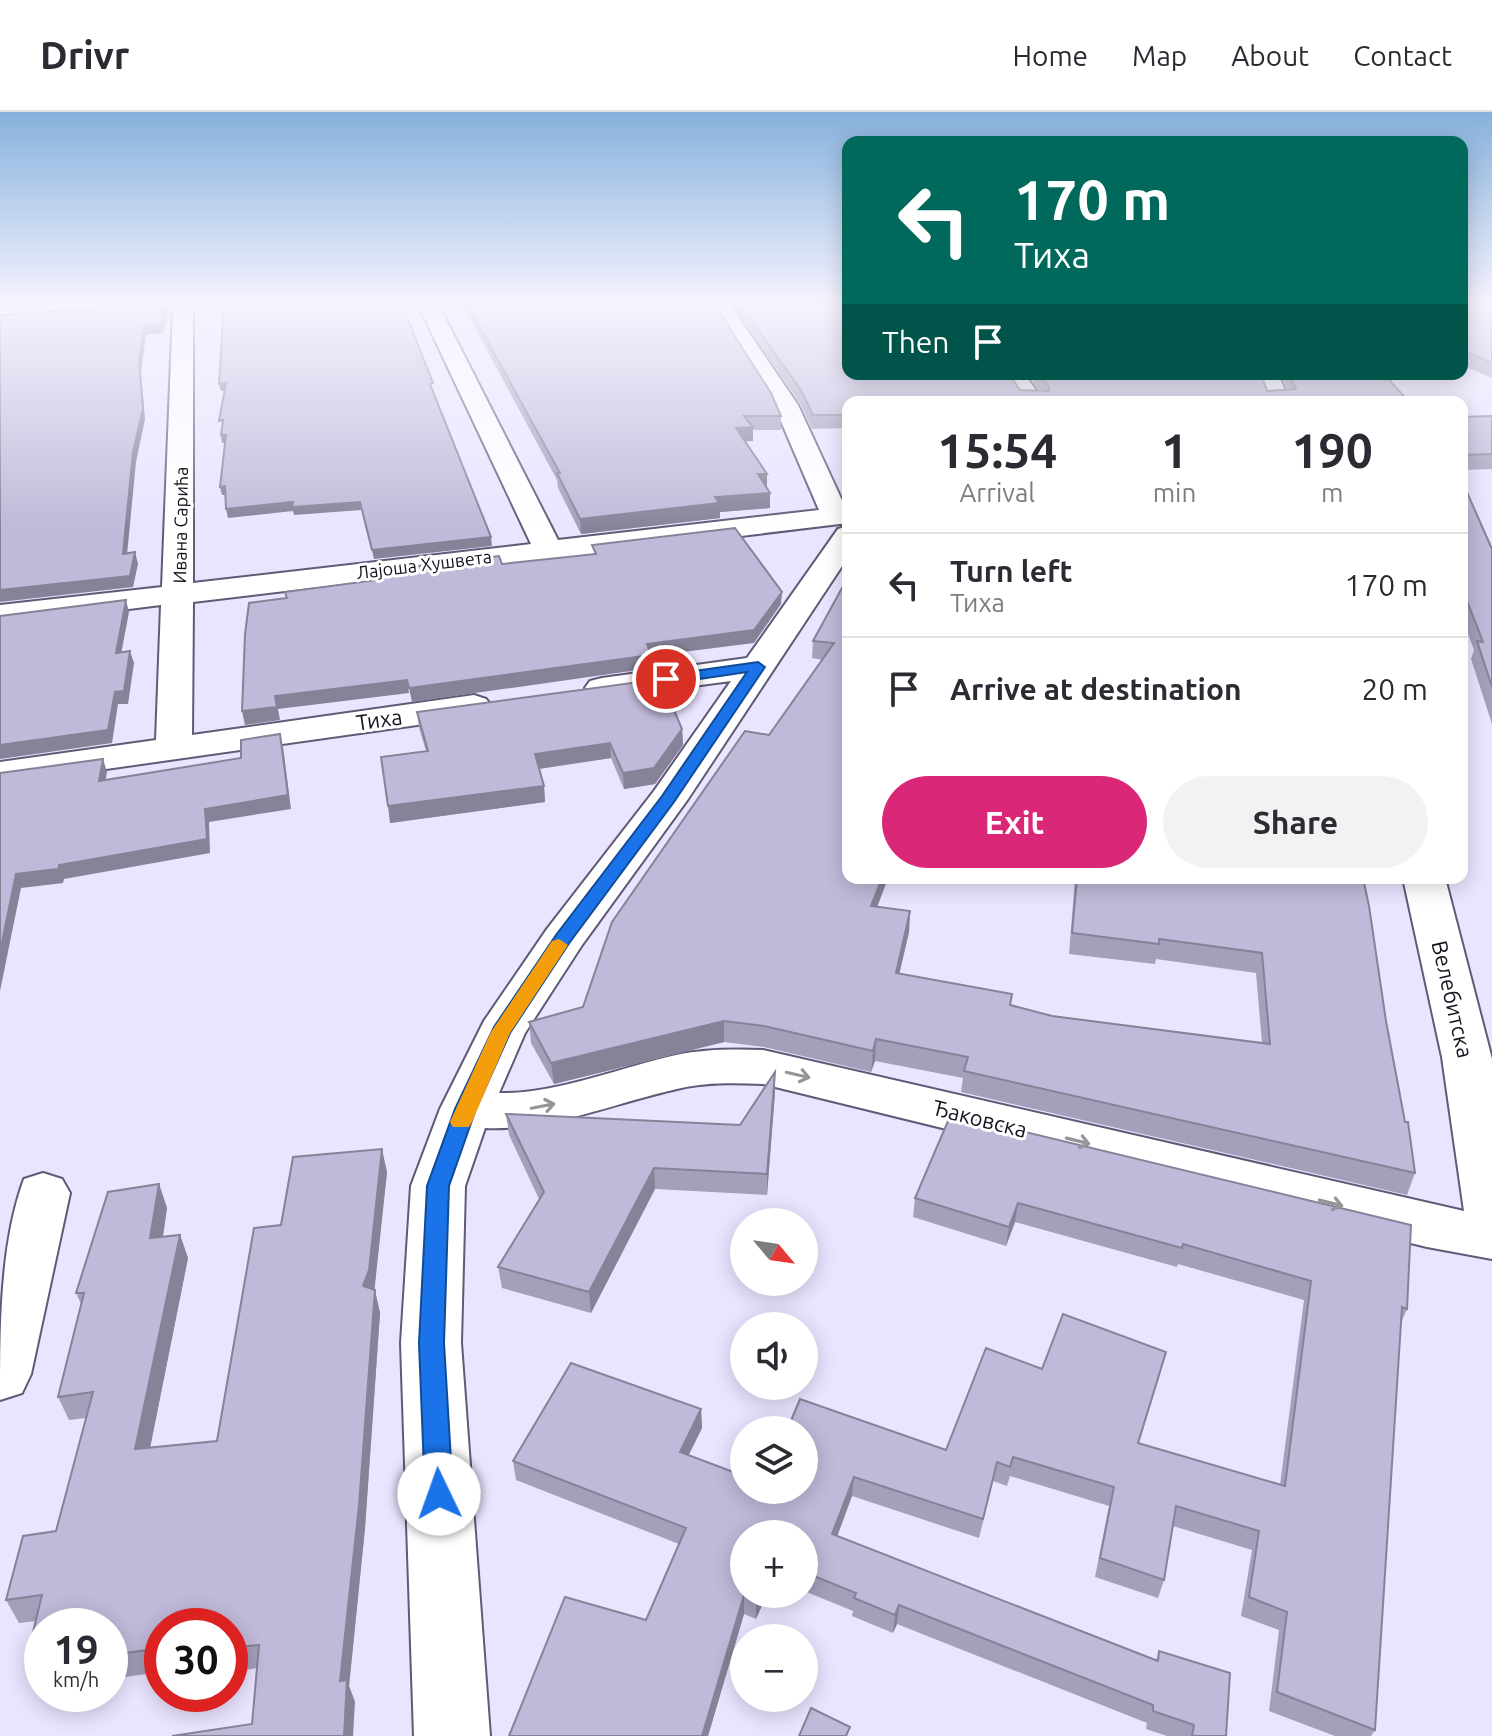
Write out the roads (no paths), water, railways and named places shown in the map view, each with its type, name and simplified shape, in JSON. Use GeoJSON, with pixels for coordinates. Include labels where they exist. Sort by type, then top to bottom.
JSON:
{"type":"FeatureCollection","features":[{"type":"Feature","properties":{"kind":"street","name":"Ивана Сарића"},"geometry":{"type":"LineString","coordinates":[[174,748],[182,378]]}},
{"type":"Feature","properties":{"kind":"street"},"geometry":{"type":"LineString","coordinates":[[464,378],[548,549]]}},
{"type":"Feature","properties":{"kind":"street"},"geometry":{"type":"LineString","coordinates":[[768,378],[786,405],[842,517]]}},
{"type":"Feature","properties":{"kind":"street","name":"Лајоша Хушвета"},"geometry":{"type":"LineString","coordinates":[[0,615],[548,549],[842,521]]}},
{"type":"Feature","properties":{"kind":"street"},"geometry":{"type":"LineString","coordinates":[[452,1736],[431,1343],[438,1186],[466,1109],[510,1019],[563,939],[668,799],[758,667],[842,524]]}},
{"type":"Feature","properties":{"kind":"street"},"geometry":{"type":"LineString","coordinates":[[569,693],[758,667]]}},
{"type":"Feature","properties":{"kind":"street","name":"Тиха"},"geometry":{"type":"LineString","coordinates":[[0,773],[505,702]]}},
{"type":"Feature","properties":{"kind":"street","name":"Велебитска"},"geometry":{"type":"LineString","coordinates":[[1425,884],[1467,1057],[1492,1215]]}},
{"type":"Feature","properties":{"kind":"street","name":"Ђаковска"},"geometry":{"type":"LineString","coordinates":[[466,1109],[507,1111],[544,1106],[680,1071],[722,1066],[763,1067],[1427,1226],[1492,1237]]}},
{"type":"Feature","properties":{"kind":"street"},"geometry":{"type":"LineString","coordinates":[[0,1374],[43,1193]]}}]}
